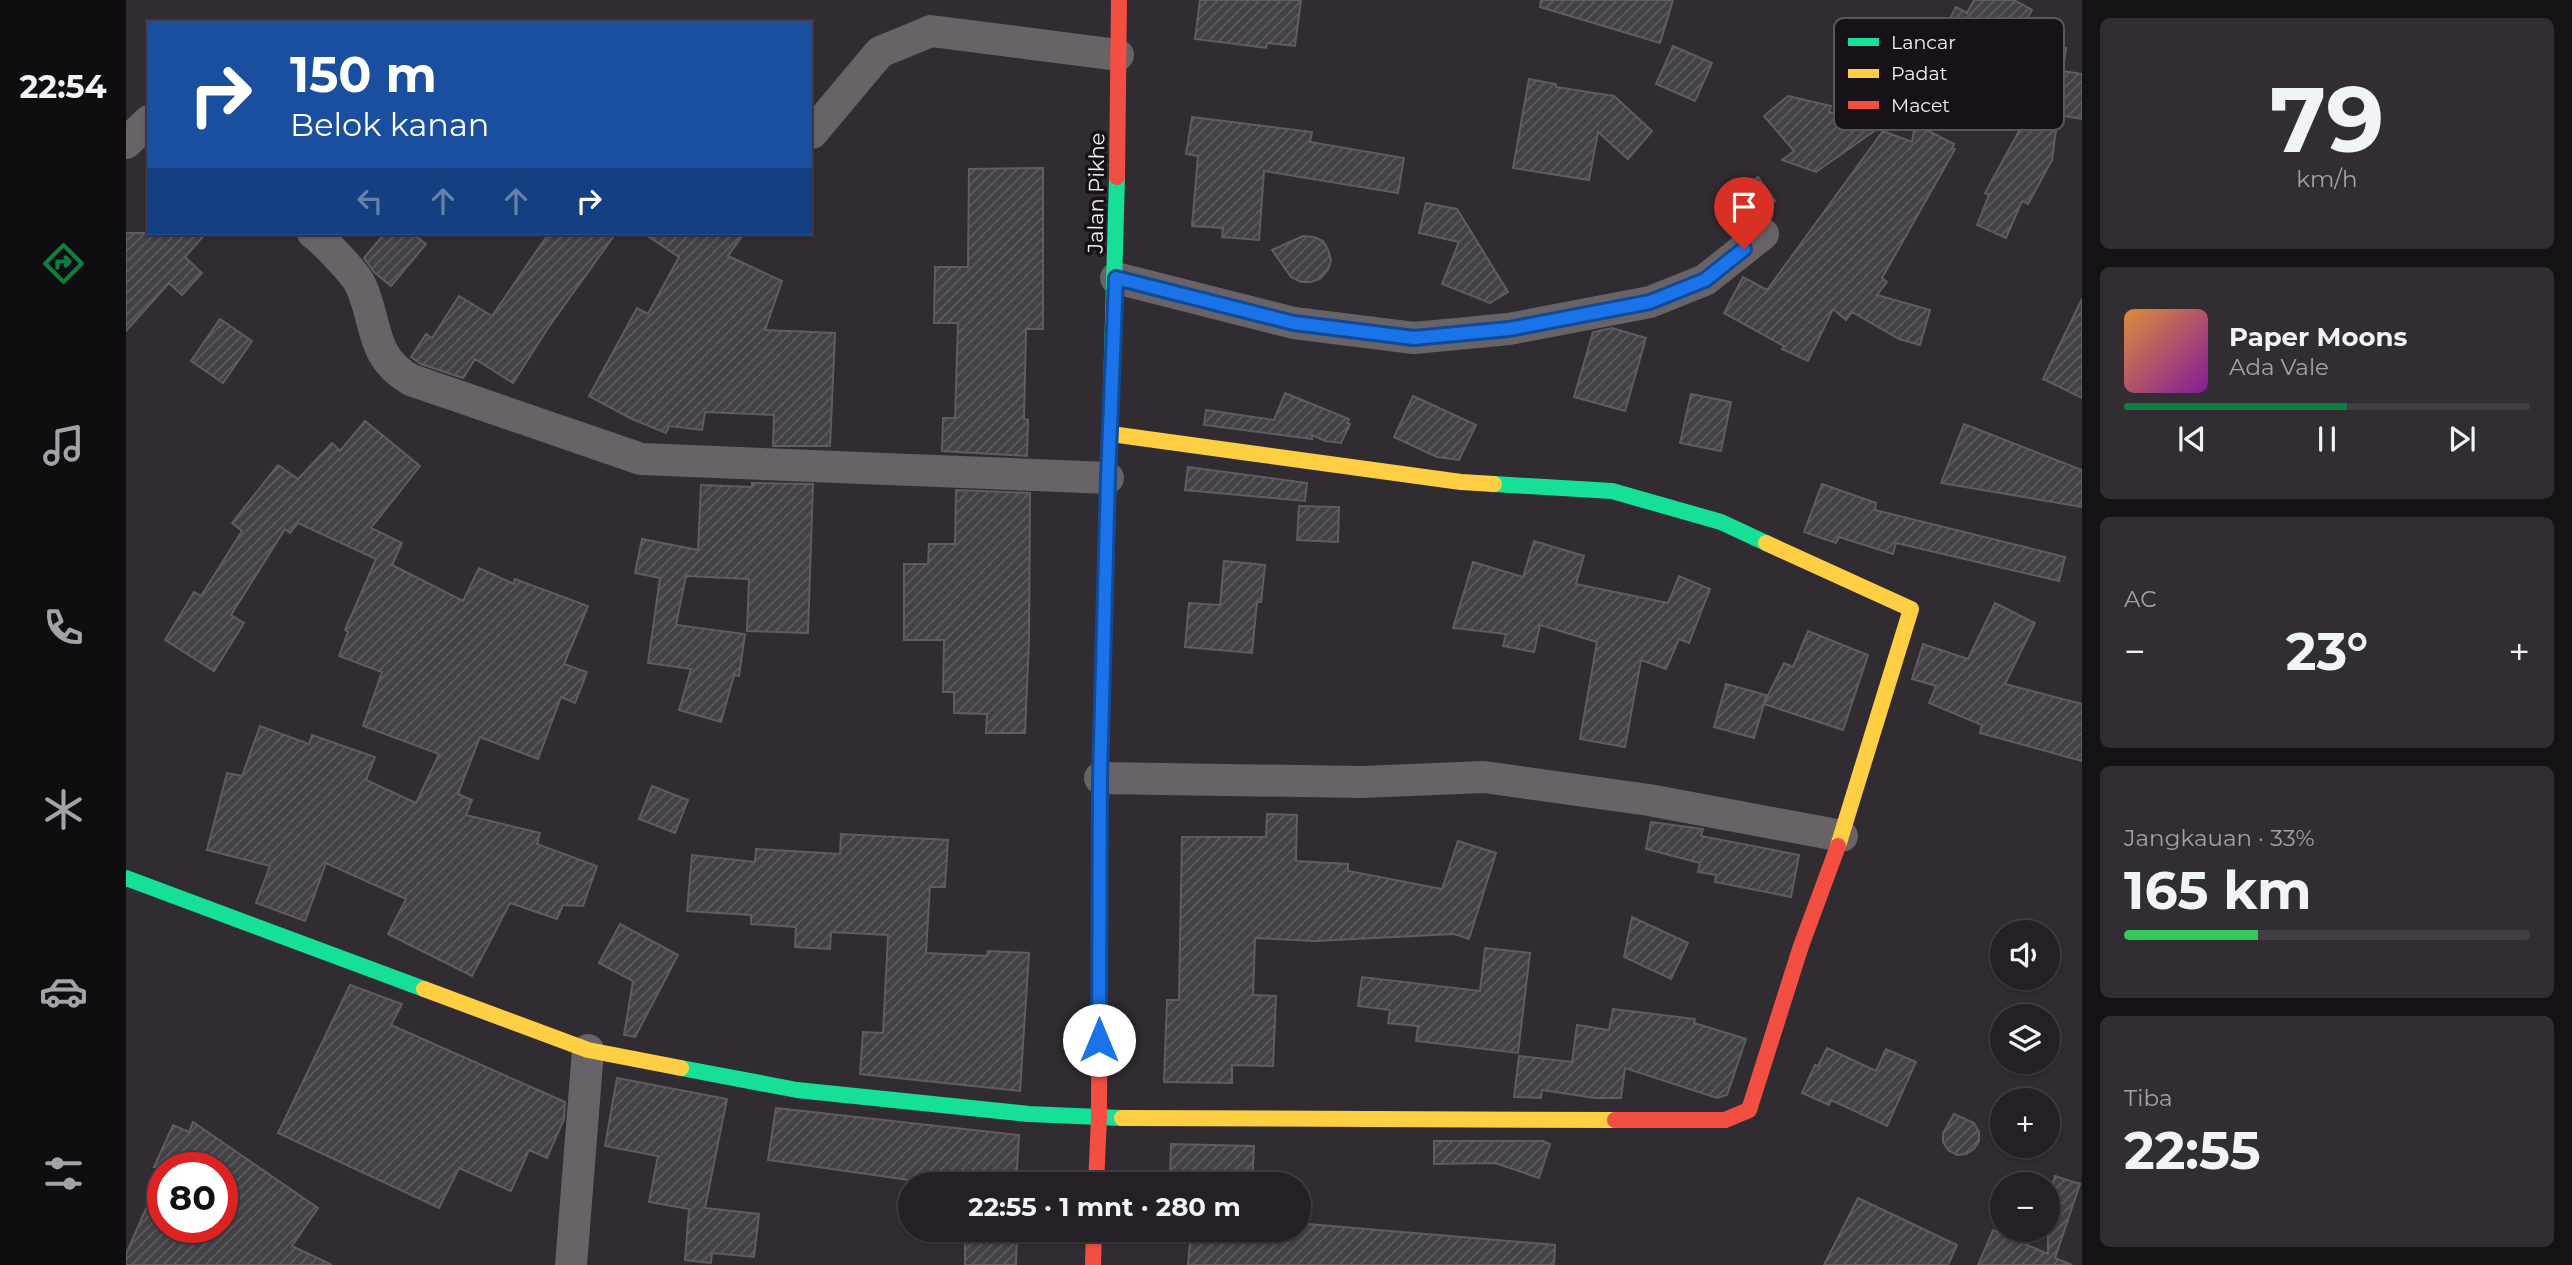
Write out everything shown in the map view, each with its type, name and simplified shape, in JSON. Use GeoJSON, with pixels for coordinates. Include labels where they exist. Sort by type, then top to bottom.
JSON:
{"type":"FeatureCollection","features":[{"type":"Feature","properties":{"kind":"main road","name":"Jalan Pikhe"},"geometry":{"type":"LineString","coordinates":[[1097,1172],[1100,778],[1116,278],[1119,0]]}},
{"type":"Feature","properties":{"kind":"main road"},"geometry":{"type":"LineString","coordinates":[[126,878],[588,1050],[797,1090],[1029,1114],[1099,1118],[1725,1120],[1749,1110],[1801,946],[1842,836],[1911,609],[1721,522],[1612,491],[1461,482],[1111,434]]}},
{"type":"Feature","properties":{"kind":"main road"},"geometry":{"type":"LineString","coordinates":[[1093,1265],[1094,1242]]}},
{"type":"Feature","properties":{"kind":"street"},"geometry":{"type":"LineString","coordinates":[[812,133],[880,52],[931,31],[1118,55]]}},
{"type":"Feature","properties":{"kind":"street"},"geometry":{"type":"LineString","coordinates":[[126,143],[147,123]]}},
{"type":"Feature","properties":{"kind":"street"},"geometry":{"type":"LineString","coordinates":[[1116,278],[1294,323],[1414,338],[1509,329],[1650,302],[1705,280],[1763,234]]}},
{"type":"Feature","properties":{"kind":"street"},"geometry":{"type":"LineString","coordinates":[[315,235],[361,284],[379,349],[398,373],[411,380],[641,459],[1108,478]]}},
{"type":"Feature","properties":{"kind":"street"},"geometry":{"type":"LineString","coordinates":[[1100,778],[1361,782],[1484,777],[1649,800],[1842,836]]}},
{"type":"Feature","properties":{"kind":"street"},"geometry":{"type":"LineString","coordinates":[[571,1265],[588,1050]]}},
{"type":"Feature","properties":{"kind":"building"},"geometry":{"type":"Polygon","coordinates":[[[1200,0],[1301,0],[1295,46],[1267,43],[1266,48],[1195,39],[1200,0]]]}},
{"type":"Feature","properties":{"kind":"building"},"geometry":{"type":"Polygon","coordinates":[[[1541,0],[1673,0],[1660,43],[1540,7],[1541,0]]]}},
{"type":"Feature","properties":{"kind":"building"},"geometry":{"type":"Polygon","coordinates":[[[1974,0],[2014,0],[2032,10],[2028,18],[1950,18],[1956,7],[1967,13],[1974,0]]]}},
{"type":"Feature","properties":{"kind":"building"},"geometry":{"type":"Polygon","coordinates":[[[1673,46],[1712,63],[1695,101],[1656,84],[1673,46]]]}},
{"type":"Feature","properties":{"kind":"building"},"geometry":{"type":"Polygon","coordinates":[[[2064,71],[2082,74],[2082,119],[2064,116],[2064,71]]]}},
{"type":"Feature","properties":{"kind":"building"},"geometry":{"type":"Polygon","coordinates":[[[1529,79],[1556,84],[1556,87],[1614,96],[1652,131],[1628,159],[1598,132],[1589,180],[1513,168],[1529,79]]]}},
{"type":"Feature","properties":{"kind":"building"},"geometry":{"type":"Polygon","coordinates":[[[1788,96],[1831,106],[1829,112],[1834,114],[1834,130],[1876,130],[1816,172],[1782,160],[1794,151],[1764,116],[1788,96]]]}},
{"type":"Feature","properties":{"kind":"building"},"geometry":{"type":"Polygon","coordinates":[[[1192,117],[1312,132],[1310,142],[1404,158],[1398,193],[1264,171],[1259,240],[1222,237],[1223,228],[1192,226],[1198,156],[1186,154],[1192,117]]]}},
{"type":"Feature","properties":{"kind":"building"},"geometry":{"type":"Polygon","coordinates":[[[1914,130],[1927,130],[1954,144],[1952,148],[1955,149],[1882,278],[1887,282],[1877,295],[1930,310],[1920,345],[1899,339],[1852,312],[1846,320],[1833,309],[1808,361],[1782,349],[1784,346],[1724,313],[1743,277],[1767,290],[1883,131],[1912,142],[1914,130]]]}},
{"type":"Feature","properties":{"kind":"building"},"geometry":{"type":"Polygon","coordinates":[[[2020,130],[2056,130],[2052,160],[2028,204],[2022,201],[2006,238],[1977,225],[1989,195],[1985,193],[2020,130]]]}},
{"type":"Feature","properties":{"kind":"building"},"geometry":{"type":"Polygon","coordinates":[[[1043,168],[1043,329],[1026,329],[1024,419],[1028,420],[1027,456],[942,451],[943,418],[955,418],[958,323],[934,323],[935,267],[968,267],[969,169],[1043,168]]]}},
{"type":"Feature","properties":{"kind":"building"},"geometry":{"type":"Polygon","coordinates":[[[1758,177],[1775,201],[1743,223],[1727,200],[1758,177]]]}},
{"type":"Feature","properties":{"kind":"building"},"geometry":{"type":"Polygon","coordinates":[[[1426,203],[1457,209],[1508,292],[1490,303],[1442,284],[1459,242],[1419,233],[1426,203]]]}},
{"type":"Feature","properties":{"kind":"building"},"geometry":{"type":"Polygon","coordinates":[[[126,233],[204,235],[185,257],[202,273],[182,295],[169,283],[126,331],[126,233]]]}},
{"type":"Feature","properties":{"kind":"building"},"geometry":{"type":"Polygon","coordinates":[[[383,235],[415,235],[426,244],[391,286],[374,272],[364,258],[383,235]]]}},
{"type":"Feature","properties":{"kind":"building"},"geometry":{"type":"Polygon","coordinates":[[[548,235],[615,235],[548,328],[513,383],[475,359],[463,378],[421,364],[411,357],[426,334],[432,338],[459,296],[492,316],[548,235]]]}},
{"type":"Feature","properties":{"kind":"building"},"geometry":{"type":"Polygon","coordinates":[[[646,235],[743,235],[728,256],[782,281],[765,330],[835,333],[830,446],[773,446],[774,415],[705,412],[702,430],[669,426],[666,433],[632,419],[589,396],[637,308],[648,314],[679,257],[646,235]]]}},
{"type":"Feature","properties":{"kind":"building"},"geometry":{"type":"Polygon","coordinates":[[[1303,236],[1323,241],[1331,260],[1328,270],[1320,279],[1311,282],[1301,282],[1291,277],[1272,250],[1303,236]]]}},
{"type":"Feature","properties":{"kind":"building"},"geometry":{"type":"Polygon","coordinates":[[[2082,299],[2082,398],[2043,379],[2082,299]]]}},
{"type":"Feature","properties":{"kind":"building"},"geometry":{"type":"Polygon","coordinates":[[[220,319],[252,341],[223,383],[191,361],[220,319]]]}},
{"type":"Feature","properties":{"kind":"building"},"geometry":{"type":"Polygon","coordinates":[[[1612,328],[1646,338],[1625,411],[1574,397],[1593,332],[1612,328]]]}},
{"type":"Feature","properties":{"kind":"building"},"geometry":{"type":"Polygon","coordinates":[[[1285,393],[1349,419],[1347,423],[1350,424],[1341,443],[1325,441],[1312,435],[1312,439],[1204,425],[1206,410],[1274,420],[1285,393]]]}},
{"type":"Feature","properties":{"kind":"building"},"geometry":{"type":"Polygon","coordinates":[[[1691,394],[1731,402],[1721,451],[1680,443],[1691,394]]]}},
{"type":"Feature","properties":{"kind":"building"},"geometry":{"type":"Polygon","coordinates":[[[1413,396],[1476,425],[1459,460],[1437,457],[1394,437],[1413,396]]]}},
{"type":"Feature","properties":{"kind":"building"},"geometry":{"type":"Polygon","coordinates":[[[365,421],[420,466],[371,528],[402,543],[392,565],[463,601],[479,568],[514,584],[515,579],[588,606],[564,664],[587,672],[575,703],[561,697],[538,759],[480,737],[458,794],[472,800],[466,815],[540,833],[537,844],[597,866],[583,906],[563,905],[557,919],[510,903],[472,976],[388,934],[406,899],[326,863],[305,921],[256,903],[270,866],[207,850],[227,773],[242,776],[260,726],[309,744],[312,735],[375,757],[366,780],[416,803],[439,754],[363,726],[382,672],[339,656],[348,632],[345,630],[376,559],[298,523],[290,533],[285,529],[231,615],[244,623],[214,671],[165,640],[194,592],[201,596],[242,531],[232,523],[278,465],[298,479],[332,443],[340,451],[365,421]]]}},
{"type":"Feature","properties":{"kind":"building"},"geometry":{"type":"Polygon","coordinates":[[[1964,424],[2082,470],[2082,507],[1941,483],[1964,424]]]}},
{"type":"Feature","properties":{"kind":"building"},"geometry":{"type":"Polygon","coordinates":[[[1188,467],[1307,483],[1305,501],[1185,490],[1188,467]]]}},
{"type":"Feature","properties":{"kind":"building"},"geometry":{"type":"Polygon","coordinates":[[[752,483],[813,484],[808,633],[747,631],[749,579],[686,576],[676,625],[745,634],[739,676],[734,675],[721,722],[679,710],[691,669],[648,663],[660,578],[635,573],[642,539],[698,550],[701,485],[752,487],[752,483]]]}},
{"type":"Feature","properties":{"kind":"building"},"geometry":{"type":"Polygon","coordinates":[[[1822,484],[1876,503],[1875,510],[2065,557],[2059,581],[1896,543],[1893,554],[1839,537],[1836,543],[1804,532],[1822,484]]]}},
{"type":"Feature","properties":{"kind":"building"},"geometry":{"type":"Polygon","coordinates":[[[956,490],[1030,493],[1025,733],[986,733],[987,714],[954,713],[954,692],[943,692],[944,640],[904,640],[904,564],[928,564],[929,544],[955,544],[956,490]]]}},
{"type":"Feature","properties":{"kind":"building"},"geometry":{"type":"Polygon","coordinates":[[[1299,506],[1339,507],[1338,542],[1297,540],[1299,506]]]}},
{"type":"Feature","properties":{"kind":"building"},"geometry":{"type":"Polygon","coordinates":[[[1534,541],[1584,556],[1576,584],[1668,603],[1679,576],[1710,589],[1689,643],[1679,639],[1666,669],[1641,660],[1625,747],[1580,739],[1597,642],[1540,625],[1534,652],[1503,646],[1506,634],[1453,628],[1473,562],[1523,577],[1534,541]]]}},
{"type":"Feature","properties":{"kind":"building"},"geometry":{"type":"Polygon","coordinates":[[[1224,561],[1265,565],[1261,602],[1257,602],[1252,653],[1185,647],[1189,603],[1220,605],[1224,561]]]}},
{"type":"Feature","properties":{"kind":"building"},"geometry":{"type":"Polygon","coordinates":[[[1995,603],[2035,623],[2005,684],[2082,704],[2082,761],[1980,733],[1982,725],[1929,703],[1936,686],[1912,679],[1923,644],[1968,659],[1995,603]]]}},
{"type":"Feature","properties":{"kind":"building"},"geometry":{"type":"Polygon","coordinates":[[[1808,631],[1868,655],[1843,730],[1764,704],[1754,738],[1714,727],[1726,684],[1766,695],[1764,703],[1784,663],[1793,667],[1808,631]]]}},
{"type":"Feature","properties":{"kind":"building"},"geometry":{"type":"Polygon","coordinates":[[[652,786],[688,800],[675,833],[639,819],[652,786]]]}},
{"type":"Feature","properties":{"kind":"building"},"geometry":{"type":"Polygon","coordinates":[[[1267,814],[1297,815],[1296,861],[1348,864],[1348,871],[1442,889],[1458,841],[1496,853],[1469,939],[1454,934],[1315,941],[1255,938],[1253,995],[1276,996],[1273,1066],[1232,1065],[1232,1083],[1164,1082],[1167,1000],[1179,1000],[1182,837],[1266,837],[1267,814]]]}},
{"type":"Feature","properties":{"kind":"building"},"geometry":{"type":"Polygon","coordinates":[[[1651,822],[1703,829],[1701,836],[1799,855],[1791,897],[1715,882],[1716,875],[1698,872],[1700,863],[1646,849],[1651,822]]]}},
{"type":"Feature","properties":{"kind":"building"},"geometry":{"type":"Polygon","coordinates":[[[841,834],[948,840],[945,887],[930,887],[926,953],[987,956],[988,951],[1029,953],[1020,1091],[860,1074],[863,1032],[883,1033],[888,935],[831,932],[830,949],[795,947],[796,927],[751,924],[751,915],[687,911],[692,855],[755,862],[756,849],[840,854],[841,834]]]}},
{"type":"Feature","properties":{"kind":"building"},"geometry":{"type":"Polygon","coordinates":[[[1632,917],[1688,943],[1671,979],[1624,957],[1632,917]]]}},
{"type":"Feature","properties":{"kind":"building"},"geometry":{"type":"Polygon","coordinates":[[[620,924],[678,955],[635,1037],[624,1035],[633,981],[599,963],[620,924]]]}},
{"type":"Feature","properties":{"kind":"building"},"geometry":{"type":"Polygon","coordinates":[[[1485,948],[1530,953],[1518,1053],[1416,1041],[1418,1026],[1388,1023],[1390,1010],[1358,1006],[1362,977],[1480,991],[1485,948]]]}},
{"type":"Feature","properties":{"kind":"building"},"geometry":{"type":"Polygon","coordinates":[[[350,985],[402,1004],[391,1025],[565,1102],[564,1119],[547,1158],[529,1150],[511,1191],[459,1168],[439,1208],[278,1133],[350,985]]]}},
{"type":"Feature","properties":{"kind":"building"},"geometry":{"type":"Polygon","coordinates":[[[1613,1009],[1695,1019],[1694,1023],[1746,1039],[1727,1095],[1717,1098],[1625,1068],[1621,1098],[1595,1098],[1542,1090],[1541,1098],[1514,1097],[1519,1056],[1572,1062],[1577,1025],[1609,1030],[1613,1009]]]}},
{"type":"Feature","properties":{"kind":"building"},"geometry":{"type":"Polygon","coordinates":[[[1827,1048],[1876,1071],[1886,1049],[1916,1062],[1887,1126],[1831,1100],[1829,1105],[1802,1093],[1815,1065],[1818,1066],[1827,1048]]]}},
{"type":"Feature","properties":{"kind":"building"},"geometry":{"type":"Polygon","coordinates":[[[617,1078],[727,1099],[705,1208],[759,1214],[754,1257],[712,1253],[711,1263],[685,1260],[689,1209],[649,1202],[658,1156],[605,1146],[617,1078]]]}},
{"type":"Feature","properties":{"kind":"building"},"geometry":{"type":"Polygon","coordinates":[[[776,1108],[1019,1135],[1017,1172],[898,1172],[898,1178],[768,1160],[776,1108]]]}},
{"type":"Feature","properties":{"kind":"building"},"geometry":{"type":"Polygon","coordinates":[[[1954,1114],[1974,1123],[1979,1132],[1979,1141],[1974,1149],[1966,1154],[1957,1155],[1948,1150],[1943,1142],[1943,1133],[1954,1114]]]}},
{"type":"Feature","properties":{"kind":"building"},"geometry":{"type":"Polygon","coordinates":[[[193,1122],[237,1152],[161,1152],[173,1125],[189,1132],[193,1122]]]}},
{"type":"Feature","properties":{"kind":"building"},"geometry":{"type":"Polygon","coordinates":[[[1434,1141],[1543,1141],[1550,1144],[1539,1178],[1495,1163],[1434,1164],[1434,1141]]]}},
{"type":"Feature","properties":{"kind":"building"},"geometry":{"type":"Polygon","coordinates":[[[1171,1144],[1254,1146],[1253,1172],[1170,1172],[1171,1144]]]}},
{"type":"Feature","properties":{"kind":"building"},"geometry":{"type":"Polygon","coordinates":[[[238,1153],[318,1208],[292,1246],[332,1265],[126,1265],[126,1254],[147,1206],[147,1243],[238,1243],[238,1153]]]}},
{"type":"Feature","properties":{"kind":"building"},"geometry":{"type":"Polygon","coordinates":[[[2060,1178],[2080,1184],[2055,1258],[2072,1265],[1978,1265],[1990,1237],[1990,1242],[2020,1242],[2048,1254],[2048,1242],[2060,1242],[2060,1178]]]}},
{"type":"Feature","properties":{"kind":"building"},"geometry":{"type":"Polygon","coordinates":[[[1858,1198],[1957,1245],[1948,1265],[1824,1265],[1858,1198]]]}},
{"type":"Feature","properties":{"kind":"building"},"geometry":{"type":"Polygon","coordinates":[[[1311,1224],[1555,1245],[1554,1265],[1188,1265],[1190,1242],[1311,1242],[1311,1224]]]}},
{"type":"Feature","properties":{"kind":"building"},"geometry":{"type":"Polygon","coordinates":[[[965,1242],[1017,1242],[1016,1265],[965,1265],[965,1242]]]}},
{"type":"Feature","properties":{"kind":"traffic: fast"},"geometry":{"type":"LineString","coordinates":[[1100,784],[1117,177]]}},
{"type":"Feature","properties":{"kind":"traffic: fast"},"geometry":{"type":"LineString","coordinates":[[1494,484],[1612,491],[1721,522],[1766,543]]}},
{"type":"Feature","properties":{"kind":"traffic: fast"},"geometry":{"type":"LineString","coordinates":[[126,878],[424,989]]}},
{"type":"Feature","properties":{"kind":"traffic: fast"},"geometry":{"type":"LineString","coordinates":[[681,1068],[797,1090],[1029,1114],[1122,1118]]}},
{"type":"Feature","properties":{"kind":"traffic: slow"},"geometry":{"type":"LineString","coordinates":[[1111,434],[1461,482],[1494,484]]}},
{"type":"Feature","properties":{"kind":"traffic: slow"},"geometry":{"type":"LineString","coordinates":[[1766,543],[1911,609],[1838,846]]}},
{"type":"Feature","properties":{"kind":"traffic: slow"},"geometry":{"type":"LineString","coordinates":[[424,989],[588,1050],[681,1068]]}},
{"type":"Feature","properties":{"kind":"traffic: slow"},"geometry":{"type":"LineString","coordinates":[[1122,1118],[1615,1120]]}},
{"type":"Feature","properties":{"kind":"traffic: jam"},"geometry":{"type":"LineString","coordinates":[[1117,177],[1119,0]]}},
{"type":"Feature","properties":{"kind":"traffic: jam"},"geometry":{"type":"LineString","coordinates":[[1097,1172],[1100,784]]}},
{"type":"Feature","properties":{"kind":"traffic: jam"},"geometry":{"type":"LineString","coordinates":[[1615,1120],[1725,1120],[1749,1110],[1801,946],[1838,846]]}},
{"type":"Feature","properties":{"kind":"traffic: jam"},"geometry":{"type":"LineString","coordinates":[[1093,1265],[1094,1242]]}},
{"type":"Feature","properties":{"kind":"route"},"geometry":{"type":"LineString","coordinates":[[1099,1040],[1100,778],[1116,278],[1294,323],[1414,338],[1509,329],[1650,302],[1705,280],[1744,249]]}}]}
